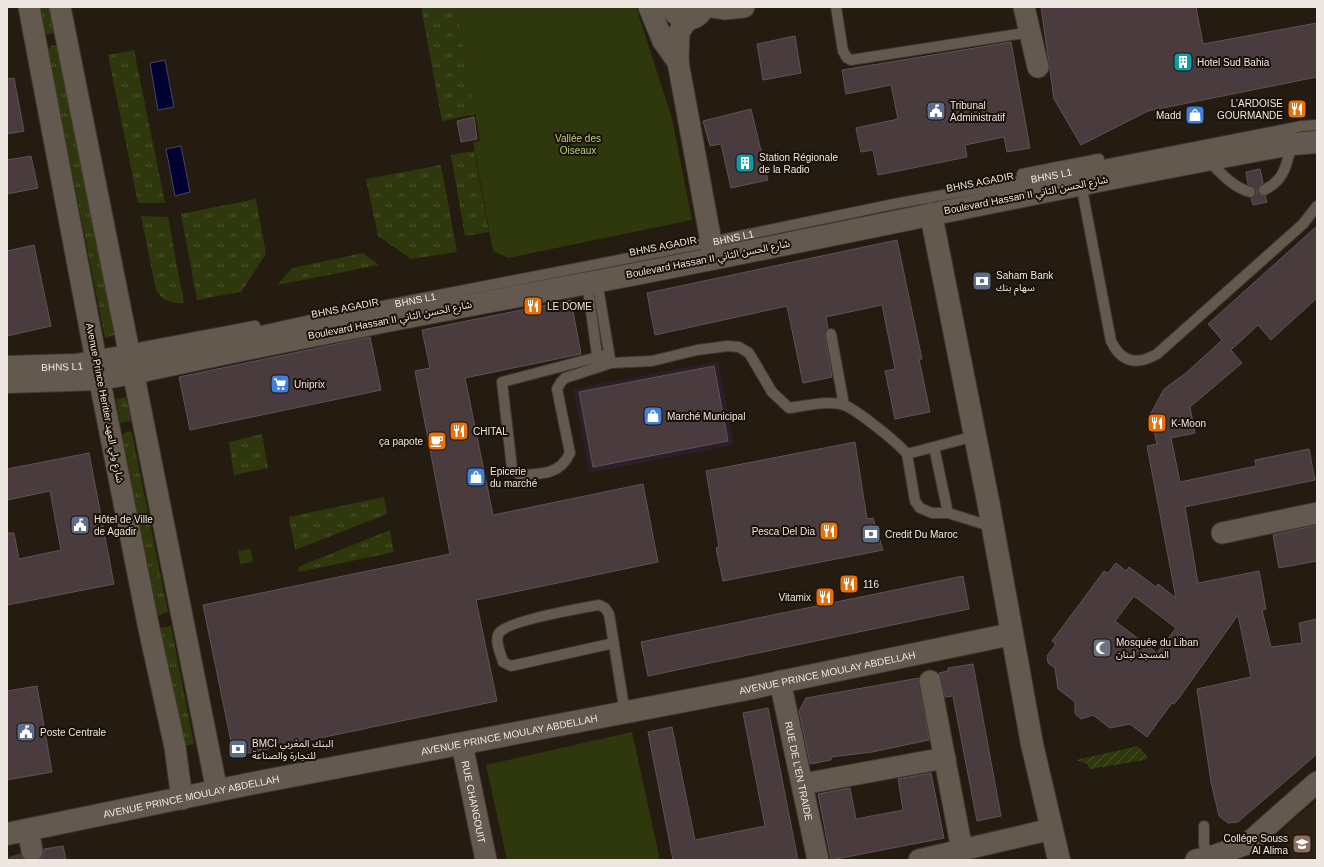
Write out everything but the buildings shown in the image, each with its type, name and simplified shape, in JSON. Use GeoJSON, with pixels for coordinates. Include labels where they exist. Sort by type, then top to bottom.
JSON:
{"type":"FeatureCollection","features":[{"type":"Feature","properties":{"kind":"street","name":"Avenue Prince Heritier شارع ولي العهد"},"geometry":{"type":"LineString","coordinates":[[29,7],[146,616],[175,747],[182,799]]}},
{"type":"Feature","properties":{"kind":"street"},"geometry":{"type":"LineString","coordinates":[[60,7],[217,791]]}},
{"type":"Feature","properties":{"kind":"street"},"geometry":{"type":"LineString","coordinates":[[648,7],[663,42],[678,62]]}},
{"type":"Feature","properties":{"kind":"street"},"geometry":{"type":"LineString","coordinates":[[670,7],[674,14],[680,18],[696,13]]}},
{"type":"Feature","properties":{"kind":"street"},"geometry":{"type":"LineString","coordinates":[[712,7],[724,9],[744,7]]}},
{"type":"Feature","properties":{"kind":"street"},"geometry":{"type":"LineString","coordinates":[[1024,7],[1031,32],[1038,68]]}},
{"type":"Feature","properties":{"kind":"street"},"geometry":{"type":"LineString","coordinates":[[696,13],[679,32],[678,62],[712,246]]}},
{"type":"Feature","properties":{"kind":"street","name":"Boulevard Hassan II شارع الحسن الثاني"},"geometry":{"type":"LineString","coordinates":[[98,366],[401,318],[592,282],[712,246],[931,214],[1207,159],[1292,144],[1317,142]]}},
{"type":"Feature","properties":{"kind":"street"},"geometry":{"type":"LineString","coordinates":[[931,214],[993,527],[1032,744],[1059,860]]}},
{"type":"Feature","properties":{"kind":"street"},"geometry":{"type":"LineString","coordinates":[[7,382],[98,366]]}},
{"type":"Feature","properties":{"kind":"street"},"geometry":{"type":"LineString","coordinates":[[1222,533],[1317,513]]}},
{"type":"Feature","properties":{"kind":"street","name":"AVENUE PRINCE MOULAY ABDELLAH"},"geometry":{"type":"LineString","coordinates":[[17,832],[217,791],[625,713],[1012,634]]}},
{"type":"Feature","properties":{"kind":"street","name":"RUE DE L'EN TRAIDE"},"geometry":{"type":"LineString","coordinates":[[780,681],[818,860]]}},
{"type":"Feature","properties":{"kind":"street"},"geometry":{"type":"LineString","coordinates":[[930,681],[962,850]]}},
{"type":"Feature","properties":{"kind":"street","name":"RUE CHANGOUIT"},"geometry":{"type":"LineString","coordinates":[[462,744],[486,860]]}},
{"type":"Feature","properties":{"kind":"street"},"geometry":{"type":"LineString","coordinates":[[803,784],[944,758]]}},
{"type":"Feature","properties":{"kind":"street"},"geometry":{"type":"LineString","coordinates":[[1203,859],[1247,844],[1317,782]]}},
{"type":"Feature","properties":{"kind":"street"},"geometry":{"type":"LineString","coordinates":[[919,860],[1052,829]]}},
{"type":"Feature","properties":{"kind":"street"},"geometry":{"type":"LineString","coordinates":[[17,832],[25,853]]}},
{"type":"Feature","properties":{"kind":"lane"},"geometry":{"type":"LineString","coordinates":[[836,7],[843,51],[847,58],[851,60],[1031,32]]}},
{"type":"Feature","properties":{"kind":"lane","name":"BHNS AGADIR"},"geometry":{"type":"LineString","coordinates":[[712,246],[1052,168],[1317,118]]}},
{"type":"Feature","properties":{"kind":"lane","name":"BHNS L1"},"geometry":{"type":"LineString","coordinates":[[131,361],[311,320],[712,246],[894,204],[1053,175],[1302,126],[1317,125]]}},
{"type":"Feature","properties":{"kind":"lane"},"geometry":{"type":"LineString","coordinates":[[1264,190],[1273,186],[1282,175],[1292,144]]}},
{"type":"Feature","properties":{"kind":"lane"},"geometry":{"type":"LineString","coordinates":[[1207,159],[1230,182],[1241,190],[1250,192]]}},
{"type":"Feature","properties":{"kind":"lane"},"geometry":{"type":"LineString","coordinates":[[1081,184],[1111,341],[1116,351],[1120,355],[1136,362],[1147,360],[1157,354],[1303,224],[1317,206]]}},
{"type":"Feature","properties":{"kind":"lane"},"geometry":{"type":"LineString","coordinates":[[592,282],[599,367]]}},
{"type":"Feature","properties":{"kind":"lane"},"geometry":{"type":"LineString","coordinates":[[592,282],[610,358]]}},
{"type":"Feature","properties":{"kind":"lane"},"geometry":{"type":"LineString","coordinates":[[831,334],[844,405]]}},
{"type":"Feature","properties":{"kind":"lane"},"geometry":{"type":"LineString","coordinates":[[610,358],[599,367],[565,378],[560,382],[557,389],[570,453],[566,462],[558,469],[520,475],[512,468],[502,382],[598,356],[652,361],[697,350],[728,346],[739,347],[749,353],[772,392],[789,408],[829,404],[844,405],[893,440],[906,454],[915,501],[926,512],[948,513],[993,527]]}},
{"type":"Feature","properties":{"kind":"lane"},"geometry":{"type":"LineString","coordinates":[[7,361],[76,359],[98,366]]}},
{"type":"Feature","properties":{"kind":"lane","name":"BHNS L1"},"geometry":{"type":"LineString","coordinates":[[7,368],[98,366]]}},
{"type":"Feature","properties":{"kind":"lane"},"geometry":{"type":"LineString","coordinates":[[906,454],[975,436]]}},
{"type":"Feature","properties":{"kind":"lane"},"geometry":{"type":"LineString","coordinates":[[934,447],[948,513]]}},
{"type":"Feature","properties":{"kind":"lane"},"geometry":{"type":"LineString","coordinates":[[614,643],[511,666],[503,662],[497,639],[499,632],[511,626],[599,605],[605,608],[609,614],[614,643],[625,713]]}},
{"type":"Feature","properties":{"kind":"lane"},"geometry":{"type":"LineString","coordinates":[[1203,859],[1204,826]]}},
{"type":"Feature","properties":{"kind":"shaded area"},"geometry":{"type":"Polygon","coordinates":[[[165,60],[174,107],[158,110],[150,63],[165,60]]]}},
{"type":"Feature","properties":{"kind":"shaded area"},"geometry":{"type":"Polygon","coordinates":[[[181,146],[190,192],[175,196],[166,149],[181,146]]]}},
{"type":"Feature","properties":{"kind":"shaded area","name":"Marché Municipal"},"geometry":{"type":"Polygon","coordinates":[[[718,361],[734,445],[589,473],[573,389],[718,361]]]}},
{"type":"Feature","properties":{"kind":"shaded area","name":"Collége Souss Al Alima"},"geometry":{"type":"Polygon","coordinates":[[[1317,800],[1317,860],[1290,860],[1284,828],[1317,800]]]}},
{"type":"Feature","properties":{"kind":"green space"},"geometry":{"type":"Polygon","coordinates":[[[40,7],[50,7],[56,33],[45,35],[40,7]]]}},
{"type":"Feature","properties":{"kind":"green space"},"geometry":{"type":"Polygon","coordinates":[[[421,7],[457,7],[476,114],[442,121],[421,7]]]}},
{"type":"Feature","properties":{"kind":"green space","name":"Vallée des Oiseaux"},"geometry":{"type":"Polygon","coordinates":[[[457,7],[636,7],[672,118],[692,220],[508,258],[493,251],[473,142],[480,141],[457,7]]]}},
{"type":"Feature","properties":{"kind":"green space"},"geometry":{"type":"Polygon","coordinates":[[[53,45],[59,48],[114,335],[105,338],[48,51],[53,45]]]}},
{"type":"Feature","properties":{"kind":"green space"},"geometry":{"type":"Polygon","coordinates":[[[134,50],[165,203],[138,203],[108,55],[134,50]]]}},
{"type":"Feature","properties":{"kind":"green space"},"geometry":{"type":"Polygon","coordinates":[[[474,151],[489,232],[465,236],[451,155],[474,151]]]}},
{"type":"Feature","properties":{"kind":"green space"},"geometry":{"type":"Polygon","coordinates":[[[441,165],[457,252],[411,259],[378,236],[366,179],[441,165]]]}},
{"type":"Feature","properties":{"kind":"green space"},"geometry":{"type":"Polygon","coordinates":[[[256,199],[266,254],[241,292],[197,300],[181,214],[256,199]]]}},
{"type":"Feature","properties":{"kind":"green space"},"geometry":{"type":"Polygon","coordinates":[[[141,216],[168,217],[184,303],[168,301],[156,290],[141,216]]]}},
{"type":"Feature","properties":{"kind":"green space"},"geometry":{"type":"Polygon","coordinates":[[[363,253],[379,265],[277,285],[292,268],[363,253]]]}},
{"type":"Feature","properties":{"kind":"green space"},"geometry":{"type":"Polygon","coordinates":[[[126,397],[131,421],[120,423],[116,399],[126,397]]]}},
{"type":"Feature","properties":{"kind":"green space"},"geometry":{"type":"Polygon","coordinates":[[[129,431],[132,433],[168,612],[158,615],[122,436],[124,433],[129,431]]]}},
{"type":"Feature","properties":{"kind":"green space"},"geometry":{"type":"Polygon","coordinates":[[[262,434],[268,468],[234,475],[229,442],[262,434]]]}},
{"type":"Feature","properties":{"kind":"green space"},"geometry":{"type":"Polygon","coordinates":[[[384,497],[387,514],[295,550],[289,517],[384,497]]]}},
{"type":"Feature","properties":{"kind":"green space"},"geometry":{"type":"Polygon","coordinates":[[[390,530],[394,552],[299,572],[298,567],[390,530]]]}},
{"type":"Feature","properties":{"kind":"green space"},"geometry":{"type":"Polygon","coordinates":[[[251,549],[253,562],[240,564],[238,551],[251,549]]]}},
{"type":"Feature","properties":{"kind":"green space"},"geometry":{"type":"Polygon","coordinates":[[[171,626],[194,744],[184,746],[160,628],[171,626]]]}},
{"type":"Feature","properties":{"kind":"green space"},"geometry":{"type":"Polygon","coordinates":[[[632,732],[660,860],[507,860],[486,765],[632,732]]]}},
{"type":"Feature","properties":{"kind":"green space"},"geometry":{"type":"Polygon","coordinates":[[[1138,746],[1148,757],[1145,760],[1091,769],[1088,767],[1088,764],[1076,760],[1138,746]]]}},
{"type":"Feature","properties":{"kind":"tunnel"},"geometry":{"type":"LineString","coordinates":[[18,854],[20,860]]}},
{"type":"Feature","properties":{"kind":"place","name":"Hotel Sud Bahia"},"geometry":{"type":"Point","coordinates":[1183,62]}},
{"type":"Feature","properties":{"kind":"place","name":"L’ARDOISE GOURMANDE"},"geometry":{"type":"Point","coordinates":[1297,109]}},
{"type":"Feature","properties":{"kind":"place","name":"Tribunal Administratif"},"geometry":{"type":"Point","coordinates":[936,111]}},
{"type":"Feature","properties":{"kind":"place","name":"Madd"},"geometry":{"type":"Point","coordinates":[1195,115]}},
{"type":"Feature","properties":{"kind":"place","name":"Station Régionale de la Radio"},"geometry":{"type":"Point","coordinates":[745,163]}},
{"type":"Feature","properties":{"kind":"place","name":"Saham Bank سهام بنك"},"geometry":{"type":"Point","coordinates":[982,281]}},
{"type":"Feature","properties":{"kind":"place","name":"LE DOME"},"geometry":{"type":"Point","coordinates":[533,306]}},
{"type":"Feature","properties":{"kind":"place","name":"Uniprix"},"geometry":{"type":"Point","coordinates":[280,384]}},
{"type":"Feature","properties":{"kind":"place","name":"Marché Municipal"},"geometry":{"type":"Point","coordinates":[653,416]}},
{"type":"Feature","properties":{"kind":"place","name":"K-Moon"},"geometry":{"type":"Point","coordinates":[1157,423]}},
{"type":"Feature","properties":{"kind":"place","name":"CHITAL"},"geometry":{"type":"Point","coordinates":[459,431]}},
{"type":"Feature","properties":{"kind":"place","name":"ça papote"},"geometry":{"type":"Point","coordinates":[437,441]}},
{"type":"Feature","properties":{"kind":"place","name":"Epicerie du marché"},"geometry":{"type":"Point","coordinates":[476,477]}},
{"type":"Feature","properties":{"kind":"place","name":"Hôtel de Ville de Agadir"},"geometry":{"type":"Point","coordinates":[80,525]}},
{"type":"Feature","properties":{"kind":"place","name":"Pesca Del Dia"},"geometry":{"type":"Point","coordinates":[829,531]}},
{"type":"Feature","properties":{"kind":"place","name":"Credit Du Maroc"},"geometry":{"type":"Point","coordinates":[871,534]}},
{"type":"Feature","properties":{"kind":"place","name":"116"},"geometry":{"type":"Point","coordinates":[849,584]}},
{"type":"Feature","properties":{"kind":"place","name":"Vitamix"},"geometry":{"type":"Point","coordinates":[825,597]}},
{"type":"Feature","properties":{"kind":"place","name":"Mosquée du Liban المسجد لبنان"},"geometry":{"type":"Point","coordinates":[1102,648]}},
{"type":"Feature","properties":{"kind":"place","name":"Poste Centrale"},"geometry":{"type":"Point","coordinates":[26,732]}},
{"type":"Feature","properties":{"kind":"place","name":"BMCI البنك المغربي للتجارة والصناعة"},"geometry":{"type":"Point","coordinates":[238,749]}},
{"type":"Feature","properties":{"kind":"place","name":"Collége Souss Al Alima"},"geometry":{"type":"Point","coordinates":[1302,844]}}]}
